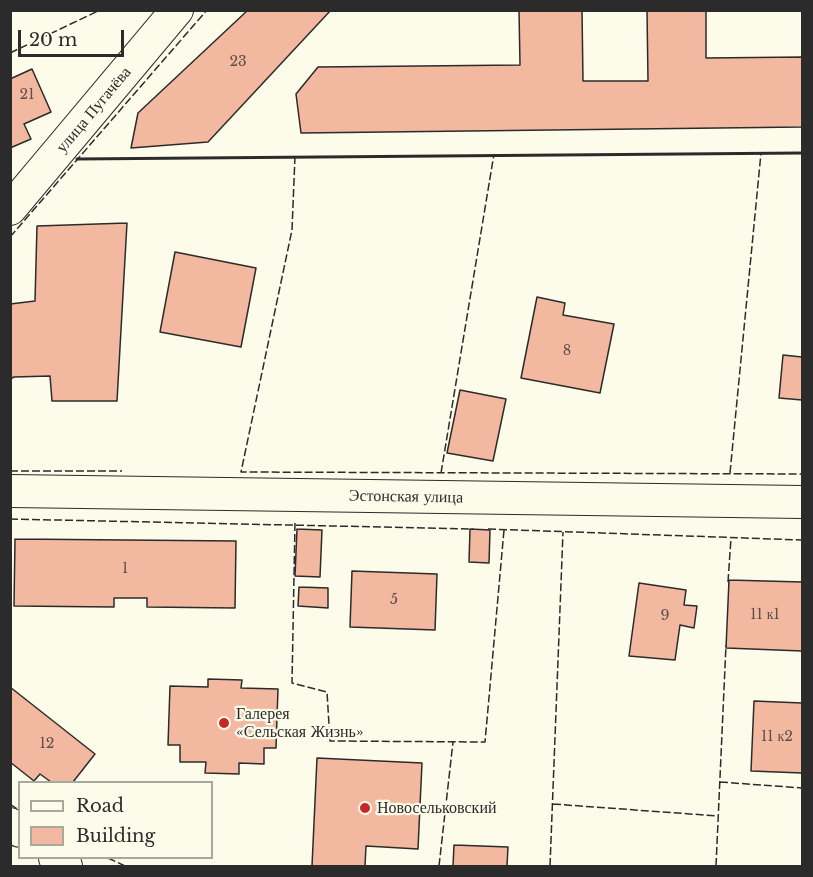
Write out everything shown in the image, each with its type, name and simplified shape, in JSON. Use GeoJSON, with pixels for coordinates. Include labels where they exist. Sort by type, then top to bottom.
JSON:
{"type":"FeatureCollection","features":[{"type":"Feature","properties":{"kind":"street","name":"улица Пугачёва"},"geometry":{"type":"LineString","coordinates":[[10,209],[177,10]]}},
{"type":"Feature","properties":{"kind":"street","name":"Эстонская улица"},"geometry":{"type":"LineString","coordinates":[[10,491],[802,502]]}},
{"type":"Feature","properties":{"kind":"building"},"geometry":{"type":"Polygon","coordinates":[[[248,10],[331,10],[208,142],[131,148],[138,113],[248,10]]]}},
{"type":"Feature","properties":{"kind":"building"},"geometry":{"type":"Polygon","coordinates":[[[519,10],[582,10],[583,81],[648,81],[647,10],[706,10],[706,58],[802,57],[802,127],[301,133],[296,94],[318,67],[520,65],[519,10]]]}},
{"type":"Feature","properties":{"kind":"building"},"geometry":{"type":"Polygon","coordinates":[[[32,69],[51,112],[24,124],[31,139],[10,148],[10,79],[32,69]]]}},
{"type":"Feature","properties":{"kind":"building"},"geometry":{"type":"Polygon","coordinates":[[[127,223],[117,401],[52,401],[50,376],[10,379],[10,304],[35,301],[37,226],[127,223]]]}},
{"type":"Feature","properties":{"kind":"building"},"geometry":{"type":"Polygon","coordinates":[[[175,252],[256,268],[241,347],[160,332],[175,252]]]}},
{"type":"Feature","properties":{"kind":"building"},"geometry":{"type":"Polygon","coordinates":[[[537,297],[565,303],[563,315],[614,324],[600,393],[521,378],[537,297]]]}},
{"type":"Feature","properties":{"kind":"building"},"geometry":{"type":"Polygon","coordinates":[[[783,355],[802,357],[802,400],[779,398],[783,355]]]}},
{"type":"Feature","properties":{"kind":"building"},"geometry":{"type":"Polygon","coordinates":[[[460,390],[506,399],[493,461],[447,453],[460,390]]]}},
{"type":"Feature","properties":{"kind":"building"},"geometry":{"type":"Polygon","coordinates":[[[297,529],[322,530],[320,577],[295,576],[297,529]]]}},
{"type":"Feature","properties":{"kind":"building"},"geometry":{"type":"Polygon","coordinates":[[[470,529],[490,530],[489,563],[469,562],[470,529]]]}},
{"type":"Feature","properties":{"kind":"building"},"geometry":{"type":"Polygon","coordinates":[[[15,539],[236,541],[235,608],[147,607],[147,598],[114,598],[114,607],[14,606],[15,539]]]}},
{"type":"Feature","properties":{"kind":"building"},"geometry":{"type":"Polygon","coordinates":[[[352,571],[437,574],[435,630],[350,627],[352,571]]]}},
{"type":"Feature","properties":{"kind":"building"},"geometry":{"type":"Polygon","coordinates":[[[729,580],[802,582],[802,651],[726,648],[729,580]]]}},
{"type":"Feature","properties":{"kind":"building"},"geometry":{"type":"Polygon","coordinates":[[[639,583],[686,590],[684,605],[697,606],[694,628],[680,625],[675,660],[629,656],[639,583]]]}},
{"type":"Feature","properties":{"kind":"building"},"geometry":{"type":"Polygon","coordinates":[[[299,587],[328,588],[328,608],[298,606],[299,587]]]}},
{"type":"Feature","properties":{"kind":"building"},"geometry":{"type":"Polygon","coordinates":[[[208,679],[242,680],[241,688],[278,689],[276,748],[264,748],[264,764],[239,763],[239,774],[205,773],[206,762],[180,762],[180,745],[168,745],[170,686],[208,687],[208,679]]]}},
{"type":"Feature","properties":{"kind":"building"},"geometry":{"type":"Polygon","coordinates":[[[10,687],[95,754],[74,781],[50,781],[40,774],[34,781],[10,762],[10,687]]]}},
{"type":"Feature","properties":{"kind":"building"},"geometry":{"type":"Polygon","coordinates":[[[754,701],[802,703],[802,773],[751,771],[754,701]]]}},
{"type":"Feature","properties":{"kind":"building"},"geometry":{"type":"Polygon","coordinates":[[[317,758],[422,763],[418,849],[366,846],[365,866],[312,866],[317,758]]]}},
{"type":"Feature","properties":{"kind":"building"},"geometry":{"type":"Polygon","coordinates":[[[454,845],[508,847],[507,866],[453,866],[454,845]]]}},
{"type":"Feature","properties":{"kind":"fence"},"geometry":{"type":"LineString","coordinates":[[10,53],[100,10]]}},
{"type":"Feature","properties":{"kind":"fence"},"geometry":{"type":"LineString","coordinates":[[10,237],[207,10]]}},
{"type":"Feature","properties":{"kind":"fence"},"geometry":{"type":"LineString","coordinates":[[730,473],[761,153]]}},
{"type":"Feature","properties":{"kind":"fence"},"geometry":{"type":"LineString","coordinates":[[441,473],[494,154]]}},
{"type":"Feature","properties":{"kind":"fence"},"geometry":{"type":"LineString","coordinates":[[295,156],[292,230],[241,472],[802,474]]}},
{"type":"Feature","properties":{"kind":"fence"},"geometry":{"type":"LineString","coordinates":[[10,471],[122,471]]}},
{"type":"Feature","properties":{"kind":"fence"},"geometry":{"type":"LineString","coordinates":[[10,519],[473,529]]}},
{"type":"Feature","properties":{"kind":"fence"},"geometry":{"type":"LineString","coordinates":[[295,523],[292,683],[327,692],[330,741],[485,742],[504,530]]}},
{"type":"Feature","properties":{"kind":"fence"},"geometry":{"type":"LineString","coordinates":[[488,529],[802,540]]}},
{"type":"Feature","properties":{"kind":"fence"},"geometry":{"type":"LineString","coordinates":[[550,866],[563,532]]}},
{"type":"Feature","properties":{"kind":"fence"},"geometry":{"type":"LineString","coordinates":[[728,582],[731,538]]}},
{"type":"Feature","properties":{"kind":"fence"},"geometry":{"type":"LineString","coordinates":[[716,866],[726,645]]}},
{"type":"Feature","properties":{"kind":"fence"},"geometry":{"type":"LineString","coordinates":[[439,866],[453,742]]}},
{"type":"Feature","properties":{"kind":"fence"},"geometry":{"type":"LineString","coordinates":[[720,782],[802,788]]}},
{"type":"Feature","properties":{"kind":"fence"},"geometry":{"type":"LineString","coordinates":[[10,804],[18,810]]}},
{"type":"Feature","properties":{"kind":"fence"},"geometry":{"type":"LineString","coordinates":[[553,804],[718,816]]}},
{"type":"Feature","properties":{"kind":"fence"},"geometry":{"type":"LineString","coordinates":[[110,859],[125,866]]}},
{"type":"Feature","properties":{"kind":"wall"},"geometry":{"type":"LineString","coordinates":[[77,159],[802,153]]}},
{"type":"Feature","properties":{"kind":"place","name":"Галерея «Сельская Жизнь»"},"geometry":{"type":"Point","coordinates":[224,723]}},
{"type":"Feature","properties":{"kind":"place","name":"Новосельковский"},"geometry":{"type":"Point","coordinates":[365,808]}}]}
